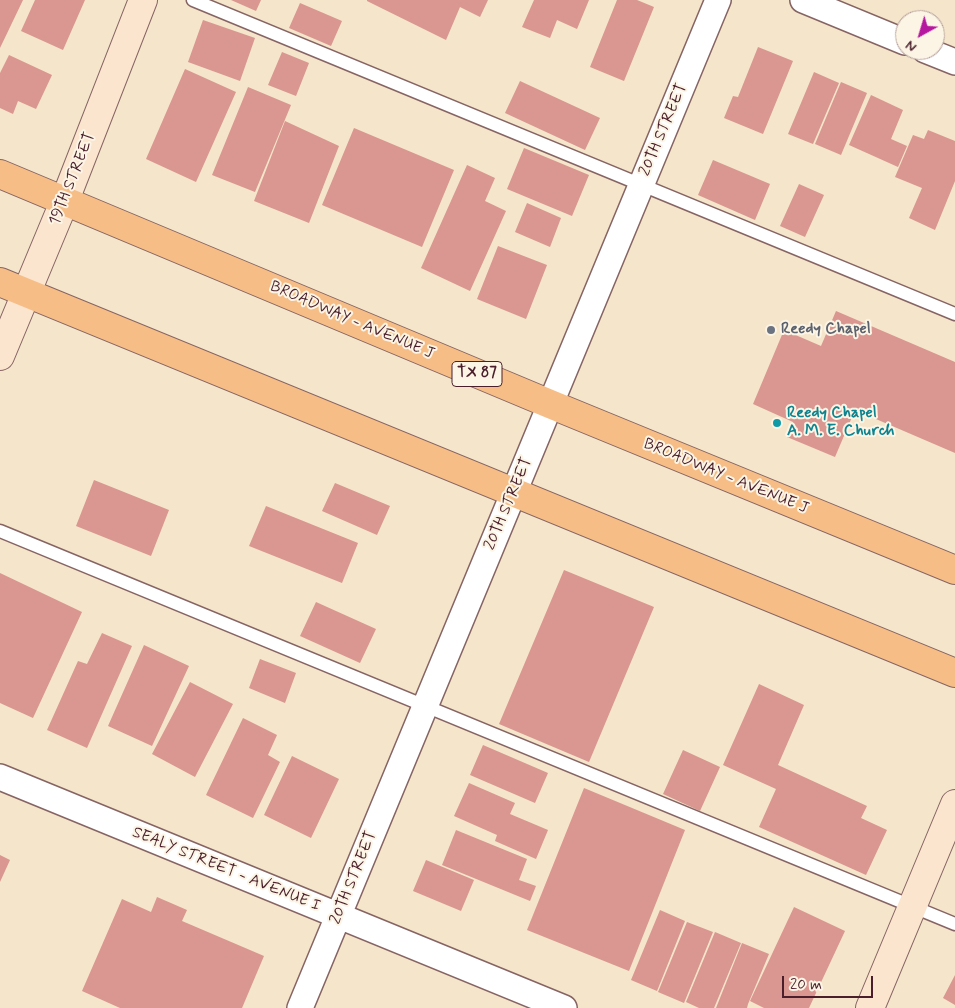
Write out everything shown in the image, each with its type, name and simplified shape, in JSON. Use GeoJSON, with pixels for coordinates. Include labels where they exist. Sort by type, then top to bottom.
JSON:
{"type":"FeatureCollection","features":[{"type":"Feature","properties":{"kind":"main road","name":"BROADWAY - AVENUE J"},"geometry":{"type":"LineString","coordinates":[[0,174],[550,404],[955,570]]}},
{"type":"Feature","properties":{"kind":"main road"},"geometry":{"type":"LineString","coordinates":[[0,282],[955,673]]}},
{"type":"Feature","properties":{"kind":"street","name":"19TH STREET"},"geometry":{"type":"LineString","coordinates":[[0,356],[65,200],[142,0]]}},
{"type":"Feature","properties":{"kind":"street","name":"20TH STREET"},"geometry":{"type":"LineString","coordinates":[[300,1008],[718,0]]}},
{"type":"Feature","properties":{"kind":"street"},"geometry":{"type":"LineString","coordinates":[[803,0],[895,38]]}},
{"type":"Feature","properties":{"kind":"street","name":"SEALY STREET - AVENUE I"},"geometry":{"type":"LineString","coordinates":[[0,777],[564,1008]]}},
{"type":"Feature","properties":{"kind":"street"},"geometry":{"type":"LineString","coordinates":[[870,1008],[955,804]]}},
{"type":"Feature","properties":{"kind":"lane"},"geometry":{"type":"LineString","coordinates":[[192,0],[955,314]]}},
{"type":"Feature","properties":{"kind":"lane"},"geometry":{"type":"LineString","coordinates":[[0,531],[955,924]]}},
{"type":"Feature","properties":{"kind":"building"},"geometry":{"type":"Polygon","coordinates":[[[0,0],[23,0],[0,48],[0,0]]]}},
{"type":"Feature","properties":{"kind":"building"},"geometry":{"type":"Polygon","coordinates":[[[35,0],[85,0],[63,50],[21,31],[35,0]]]}},
{"type":"Feature","properties":{"kind":"building"},"geometry":{"type":"Polygon","coordinates":[[[231,0],[261,0],[256,11],[231,0]]]}},
{"type":"Feature","properties":{"kind":"building"},"geometry":{"type":"Polygon","coordinates":[[[367,0],[488,0],[480,17],[460,7],[446,40],[367,0]]]}},
{"type":"Feature","properties":{"kind":"building"},"geometry":{"type":"Polygon","coordinates":[[[534,0],[589,0],[577,29],[557,20],[550,38],[522,27],[534,0]]]}},
{"type":"Feature","properties":{"kind":"building"},"geometry":{"type":"Polygon","coordinates":[[[617,0],[637,0],[654,7],[624,81],[590,67],[617,0]]]}},
{"type":"Feature","properties":{"kind":"building"},"geometry":{"type":"Polygon","coordinates":[[[300,3],[342,21],[331,46],[289,28],[300,3]]]}},
{"type":"Feature","properties":{"kind":"building"},"geometry":{"type":"Polygon","coordinates":[[[203,20],[255,38],[240,81],[188,62],[203,20]]]}},
{"type":"Feature","properties":{"kind":"building"},"geometry":{"type":"Polygon","coordinates":[[[758,47],[793,61],[763,134],[724,118],[733,96],[738,97],[758,47]]]}},
{"type":"Feature","properties":{"kind":"building"},"geometry":{"type":"Polygon","coordinates":[[[282,52],[309,63],[296,96],[268,85],[282,52]]]}},
{"type":"Feature","properties":{"kind":"building"},"geometry":{"type":"Polygon","coordinates":[[[9,55],[52,75],[36,109],[18,101],[13,114],[0,108],[0,73],[9,55]]]}},
{"type":"Feature","properties":{"kind":"building"},"geometry":{"type":"Polygon","coordinates":[[[185,69],[236,92],[196,182],[146,159],[185,69]]]}},
{"type":"Feature","properties":{"kind":"building"},"geometry":{"type":"Polygon","coordinates":[[[814,72],[839,83],[813,144],[788,134],[814,72]]]}},
{"type":"Feature","properties":{"kind":"building"},"geometry":{"type":"Polygon","coordinates":[[[520,81],[600,118],[585,150],[505,113],[520,81]]]}},
{"type":"Feature","properties":{"kind":"building"},"geometry":{"type":"Polygon","coordinates":[[[841,82],[867,93],[841,155],[815,144],[841,82]]]}},
{"type":"Feature","properties":{"kind":"building"},"geometry":{"type":"Polygon","coordinates":[[[248,87],[291,105],[255,192],[212,175],[248,87]]]}},
{"type":"Feature","properties":{"kind":"building"},"geometry":{"type":"Polygon","coordinates":[[[871,95],[903,110],[891,139],[907,146],[898,167],[849,145],[871,95]]]}},
{"type":"Feature","properties":{"kind":"building"},"geometry":{"type":"Polygon","coordinates":[[[285,121],[339,146],[309,223],[254,201],[285,121]]]}},
{"type":"Feature","properties":{"kind":"building"},"geometry":{"type":"Polygon","coordinates":[[[354,128],[454,170],[422,247],[322,205],[354,128]]]}},
{"type":"Feature","properties":{"kind":"building"},"geometry":{"type":"Polygon","coordinates":[[[928,130],[955,141],[955,181],[935,230],[909,218],[922,188],[895,177],[913,135],[924,139],[928,130]]]}},
{"type":"Feature","properties":{"kind":"building"},"geometry":{"type":"Polygon","coordinates":[[[524,148],[589,175],[572,216],[507,189],[524,148]]]}},
{"type":"Feature","properties":{"kind":"building"},"geometry":{"type":"Polygon","coordinates":[[[713,160],[770,184],[755,220],[698,195],[713,160]]]}},
{"type":"Feature","properties":{"kind":"building"},"geometry":{"type":"Polygon","coordinates":[[[467,165],[495,178],[485,201],[506,211],[470,291],[421,268],[467,165]]]}},
{"type":"Feature","properties":{"kind":"building"},"geometry":{"type":"Polygon","coordinates":[[[799,184],[824,195],[805,237],[780,226],[799,184]]]}},
{"type":"Feature","properties":{"kind":"building"},"geometry":{"type":"Polygon","coordinates":[[[527,203],[561,218],[550,247],[515,232],[527,203]]]}},
{"type":"Feature","properties":{"kind":"building"},"geometry":{"type":"Polygon","coordinates":[[[498,246],[547,265],[526,319],[477,299],[498,246]]]}},
{"type":"Feature","properties":{"kind":"building"},"geometry":{"type":"Polygon","coordinates":[[[836,311],[955,362],[955,453],[855,410],[835,457],[787,437],[793,422],[753,404],[784,330],[821,346],[836,311]]]}},
{"type":"Feature","properties":{"kind":"building"},"geometry":{"type":"Polygon","coordinates":[[[94,480],[169,510],[151,556],[76,526],[94,480]]]}},
{"type":"Feature","properties":{"kind":"building"},"geometry":{"type":"Polygon","coordinates":[[[335,483],[390,506],[377,535],[322,511],[335,483]]]}},
{"type":"Feature","properties":{"kind":"building"},"geometry":{"type":"Polygon","coordinates":[[[266,506],[358,543],[342,583],[249,546],[266,506]]]}},
{"type":"Feature","properties":{"kind":"building"},"geometry":{"type":"Polygon","coordinates":[[[564,570],[654,607],[589,762],[499,724],[564,570]]]}},
{"type":"Feature","properties":{"kind":"building"},"geometry":{"type":"Polygon","coordinates":[[[0,573],[82,612],[33,718],[0,703],[0,573]]]}},
{"type":"Feature","properties":{"kind":"building"},"geometry":{"type":"Polygon","coordinates":[[[316,602],[376,629],[360,663],[300,636],[316,602]]]}},
{"type":"Feature","properties":{"kind":"building"},"geometry":{"type":"Polygon","coordinates":[[[102,633],[132,646],[87,748],[47,730],[78,661],[87,664],[102,633]]]}},
{"type":"Feature","properties":{"kind":"building"},"geometry":{"type":"Polygon","coordinates":[[[144,645],[189,666],[152,746],[108,726],[144,645]]]}},
{"type":"Feature","properties":{"kind":"building"},"geometry":{"type":"Polygon","coordinates":[[[260,659],[296,673],[285,703],[249,688],[260,659]]]}},
{"type":"Feature","properties":{"kind":"building"},"geometry":{"type":"Polygon","coordinates":[[[190,682],[233,704],[195,777],[152,754],[190,682]]]}},
{"type":"Feature","properties":{"kind":"building"},"geometry":{"type":"Polygon","coordinates":[[[759,684],[804,705],[778,765],[867,806],[861,818],[887,830],[866,875],[759,827],[776,789],[723,765],[759,684]]]}},
{"type":"Feature","properties":{"kind":"building"},"geometry":{"type":"Polygon","coordinates":[[[243,718],[277,735],[268,755],[280,762],[253,818],[206,795],[243,718]]]}},
{"type":"Feature","properties":{"kind":"building"},"geometry":{"type":"Polygon","coordinates":[[[483,745],[548,773],[535,803],[470,775],[483,745]]]}},
{"type":"Feature","properties":{"kind":"building"},"geometry":{"type":"Polygon","coordinates":[[[683,750],[720,767],[700,811],[663,794],[683,750]]]}},
{"type":"Feature","properties":{"kind":"building"},"geometry":{"type":"Polygon","coordinates":[[[292,756],[339,779],[311,838],[264,815],[292,756]]]}},
{"type":"Feature","properties":{"kind":"building"},"geometry":{"type":"Polygon","coordinates":[[[469,783],[515,803],[510,814],[548,830],[536,859],[495,841],[497,835],[454,816],[469,783]]]}},
{"type":"Feature","properties":{"kind":"building"},"geometry":{"type":"Polygon","coordinates":[[[584,788],[685,830],[629,971],[527,930],[584,788]]]}},
{"type":"Feature","properties":{"kind":"building"},"geometry":{"type":"Polygon","coordinates":[[[456,830],[527,859],[519,880],[536,886],[530,901],[442,865],[456,830]]]}},
{"type":"Feature","properties":{"kind":"building"},"geometry":{"type":"Polygon","coordinates":[[[0,855],[10,860],[0,882],[0,855]]]}},
{"type":"Feature","properties":{"kind":"building"},"geometry":{"type":"Polygon","coordinates":[[[426,860],[474,880],[461,911],[413,891],[426,860]]]}},
{"type":"Feature","properties":{"kind":"building"},"geometry":{"type":"Polygon","coordinates":[[[157,897],[187,910],[182,921],[264,956],[242,1008],[120,1008],[82,991],[122,899],[151,912],[157,897]]]}},
{"type":"Feature","properties":{"kind":"building"},"geometry":{"type":"Polygon","coordinates":[[[794,907],[845,931],[809,1008],[764,1008],[750,1001],[794,907]]]}},
{"type":"Feature","properties":{"kind":"building"},"geometry":{"type":"Polygon","coordinates":[[[660,910],[685,921],[657,991],[631,980],[660,910]]]}},
{"type":"Feature","properties":{"kind":"building"},"geometry":{"type":"Polygon","coordinates":[[[687,922],[713,932],[684,1003],[658,992],[687,922]]]}},
{"type":"Feature","properties":{"kind":"building"},"geometry":{"type":"Polygon","coordinates":[[[715,932],[741,943],[714,1008],[699,1008],[686,1002],[715,932]]]}},
{"type":"Feature","properties":{"kind":"building"},"geometry":{"type":"Polygon","coordinates":[[[742,943],[769,954],[747,1008],[716,1008],[742,943]]]}},
{"type":"Feature","properties":{"kind":"building"},"geometry":{"type":"Polygon","coordinates":[[[955,975],[955,1005],[943,998],[955,975]]]}},
{"type":"Feature","properties":{"kind":"place","name":"Reedy Chapel"},"geometry":{"type":"Point","coordinates":[771,330]}},
{"type":"Feature","properties":{"kind":"place","name":"Reedy Chapel A. M. E. Church"},"geometry":{"type":"Point","coordinates":[777,423]}}]}
